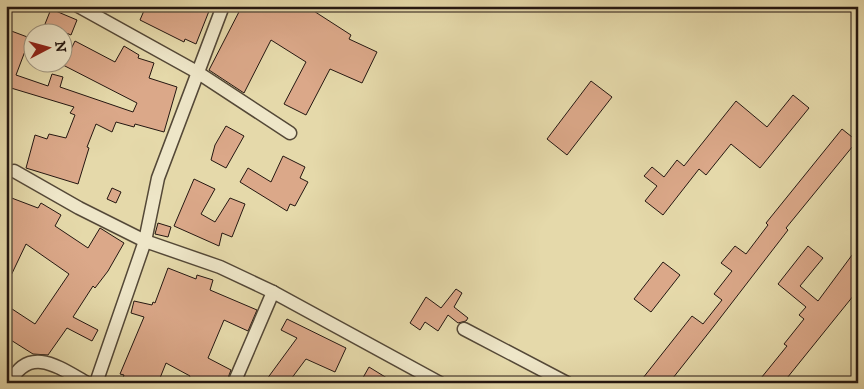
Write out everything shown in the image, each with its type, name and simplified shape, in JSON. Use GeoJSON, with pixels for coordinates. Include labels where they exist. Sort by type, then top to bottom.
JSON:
{"type":"FeatureCollection","features":[{"type":"Feature","properties":{"kind":"street"},"geometry":{"type":"LineString","coordinates":[[78,6],[197,72],[290,132]]}},
{"type":"Feature","properties":{"kind":"street"},"geometry":{"type":"LineString","coordinates":[[96,383],[145,241],[158,178],[223,6]]}},
{"type":"Feature","properties":{"kind":"street"},"geometry":{"type":"LineString","coordinates":[[14,171],[79,208],[145,241],[220,267],[273,292],[440,383]]}},
{"type":"Feature","properties":{"kind":"street"},"geometry":{"type":"LineString","coordinates":[[234,383],[273,292]]}},
{"type":"Feature","properties":{"kind":"street"},"geometry":{"type":"LineString","coordinates":[[464,329],[567,383]]}},
{"type":"Feature","properties":{"kind":"street"},"geometry":{"type":"LineString","coordinates":[[10,383],[14,374],[28,363],[48,362],[87,383]]}},
{"type":"Feature","properties":{"kind":"building"},"geometry":{"type":"Polygon","coordinates":[[[146,6],[211,6],[196,44],[185,39],[184,42],[140,20],[146,6]]]}},
{"type":"Feature","properties":{"kind":"building"},"geometry":{"type":"Polygon","coordinates":[[[242,6],[306,6],[351,35],[349,39],[377,52],[362,83],[330,69],[306,115],[284,104],[306,62],[271,40],[244,93],[209,70],[242,6]]]}},
{"type":"Feature","properties":{"kind":"building"},"geometry":{"type":"Polygon","coordinates":[[[51,9],[77,20],[72,32],[72,22],[46,22],[51,9]]]}},
{"type":"Feature","properties":{"kind":"building"},"geometry":{"type":"Polygon","coordinates":[[[6,29],[22,35],[22,59],[16,75],[48,86],[52,74],[63,77],[60,87],[133,112],[137,103],[72,70],[72,47],[75,41],[115,62],[124,46],[139,55],[138,58],[154,63],[149,78],[177,87],[164,132],[135,124],[134,127],[116,122],[112,132],[96,124],[87,147],[89,148],[78,184],[26,168],[35,135],[47,139],[49,134],[66,138],[75,115],[70,113],[74,107],[11,88],[6,99],[6,29]]]}},
{"type":"Feature","properties":{"kind":"building"},"geometry":{"type":"Polygon","coordinates":[[[591,81],[612,97],[567,155],[547,139],[591,81]]]}},
{"type":"Feature","properties":{"kind":"building"},"geometry":{"type":"Polygon","coordinates":[[[793,95],[809,108],[760,168],[731,144],[706,175],[699,169],[663,215],[645,201],[657,186],[644,176],[652,167],[664,177],[677,160],[684,166],[736,101],[767,127],[793,95]]]}},
{"type":"Feature","properties":{"kind":"building"},"geometry":{"type":"Polygon","coordinates":[[[226,126],[244,136],[226,168],[211,160],[215,145],[226,126]]]}},
{"type":"Feature","properties":{"kind":"building"},"geometry":{"type":"Polygon","coordinates":[[[842,129],[857,141],[786,228],[788,230],[669,383],[639,383],[692,316],[703,324],[722,300],[714,294],[732,271],[721,263],[735,246],[746,254],[768,225],[766,223],[842,129]]]}},
{"type":"Feature","properties":{"kind":"building"},"geometry":{"type":"Polygon","coordinates":[[[283,156],[305,167],[300,178],[308,182],[295,206],[290,204],[287,211],[240,182],[248,168],[271,182],[283,156]]]}},
{"type":"Feature","properties":{"kind":"building"},"geometry":{"type":"Polygon","coordinates":[[[194,179],[215,189],[201,214],[215,222],[230,198],[245,204],[232,237],[222,233],[219,246],[174,226],[194,179]]]}},
{"type":"Feature","properties":{"kind":"building"},"geometry":{"type":"Polygon","coordinates":[[[112,188],[121,192],[116,203],[107,199],[112,188]]]}},
{"type":"Feature","properties":{"kind":"building"},"geometry":{"type":"Polygon","coordinates":[[[9,197],[38,208],[41,203],[61,215],[55,226],[88,248],[100,228],[124,243],[108,271],[95,288],[93,286],[73,317],[98,330],[92,341],[67,328],[48,355],[33,354],[6,337],[6,305],[35,324],[69,274],[26,244],[6,286],[6,206],[9,197]]]}},
{"type":"Feature","properties":{"kind":"building"},"geometry":{"type":"Polygon","coordinates":[[[158,223],[171,227],[168,237],[155,234],[158,223]]]}},
{"type":"Feature","properties":{"kind":"building"},"geometry":{"type":"Polygon","coordinates":[[[808,246],[823,258],[800,286],[818,301],[858,247],[858,290],[783,383],[757,383],[787,346],[784,344],[804,319],[799,315],[806,307],[778,284],[808,246]]]}},
{"type":"Feature","properties":{"kind":"building"},"geometry":{"type":"Polygon","coordinates":[[[663,262],[680,275],[651,312],[634,299],[663,262]]]}},
{"type":"Feature","properties":{"kind":"building"},"geometry":{"type":"Polygon","coordinates":[[[168,268],[196,279],[197,275],[213,280],[210,290],[257,310],[248,331],[224,320],[208,358],[231,370],[226,383],[187,383],[190,376],[166,363],[158,383],[121,383],[124,375],[120,374],[144,317],[131,313],[134,301],[152,305],[153,302],[155,303],[168,268]]]}},
{"type":"Feature","properties":{"kind":"building"},"geometry":{"type":"Polygon","coordinates":[[[456,289],[462,293],[454,307],[468,318],[466,321],[458,323],[448,315],[438,331],[425,322],[420,330],[410,323],[426,297],[441,308],[456,289]]]}},
{"type":"Feature","properties":{"kind":"building"},"geometry":{"type":"Polygon","coordinates":[[[287,319],[346,348],[335,372],[306,359],[288,383],[264,383],[297,338],[281,330],[287,319]]]}},
{"type":"Feature","properties":{"kind":"building"},"geometry":{"type":"Polygon","coordinates":[[[369,367],[395,383],[360,383],[369,367]]]}}]}
